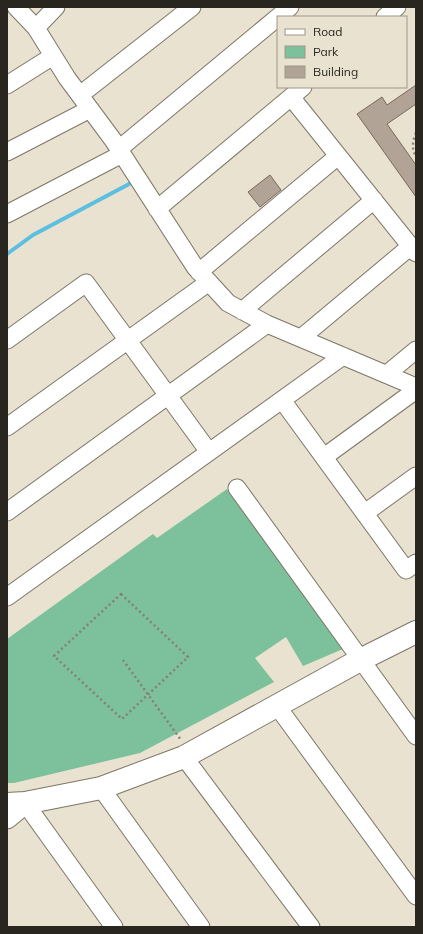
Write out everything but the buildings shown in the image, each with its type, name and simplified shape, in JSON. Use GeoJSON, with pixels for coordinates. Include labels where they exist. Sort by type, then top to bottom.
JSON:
{"type":"FeatureCollection","features":[{"type":"Feature","properties":{"kind":"main road"},"geometry":{"type":"LineString","coordinates":[[16,803],[101,788],[187,755],[360,660],[416,632]]}},
{"type":"Feature","properties":{"kind":"street"},"geometry":{"type":"LineString","coordinates":[[16,7],[36,28],[68,78],[121,151],[195,267],[228,303],[267,324],[416,387]]}},
{"type":"Feature","properties":{"kind":"street"},"geometry":{"type":"LineString","coordinates":[[36,28],[56,7]]}},
{"type":"Feature","properties":{"kind":"street"},"geometry":{"type":"LineString","coordinates":[[80,94],[192,7]]}},
{"type":"Feature","properties":{"kind":"street"},"geometry":{"type":"LineString","coordinates":[[279,16],[290,7]]}},
{"type":"Feature","properties":{"kind":"street"},"geometry":{"type":"LineString","coordinates":[[386,16],[397,7]]}},
{"type":"Feature","properties":{"kind":"street"},"geometry":{"type":"LineString","coordinates":[[7,214],[121,151],[277,18]]}},
{"type":"Feature","properties":{"kind":"street"},"geometry":{"type":"LineString","coordinates":[[7,85],[53,56]]}},
{"type":"Feature","properties":{"kind":"street"},"geometry":{"type":"LineString","coordinates":[[157,209],[297,92],[338,156],[413,250],[301,338]]}},
{"type":"Feature","properties":{"kind":"street"},"geometry":{"type":"LineString","coordinates":[[7,152],[90,109]]}},
{"type":"Feature","properties":{"kind":"street"},"geometry":{"type":"LineString","coordinates":[[7,427],[128,340],[204,277],[338,156]]}},
{"type":"Feature","properties":{"kind":"street"},"geometry":{"type":"LineString","coordinates":[[242,311],[374,200]]}},
{"type":"Feature","properties":{"kind":"street"},"geometry":{"type":"LineString","coordinates":[[7,340],[86,283],[209,452]]}},
{"type":"Feature","properties":{"kind":"street"},"geometry":{"type":"LineString","coordinates":[[7,512],[267,324]]}},
{"type":"Feature","properties":{"kind":"street"},"geometry":{"type":"LineString","coordinates":[[387,374],[416,350]]}},
{"type":"Feature","properties":{"kind":"street"},"geometry":{"type":"LineString","coordinates":[[7,597],[343,356]]}},
{"type":"Feature","properties":{"kind":"street"},"geometry":{"type":"LineString","coordinates":[[324,457],[416,390]]}},
{"type":"Feature","properties":{"kind":"street"},"geometry":{"type":"LineString","coordinates":[[282,400],[406,570],[416,563]]}},
{"type":"Feature","properties":{"kind":"street"},"geometry":{"type":"LineString","coordinates":[[365,513],[416,476]]}},
{"type":"Feature","properties":{"kind":"street"},"geometry":{"type":"LineString","coordinates":[[237,488],[416,736]]}},
{"type":"Feature","properties":{"kind":"street"},"geometry":{"type":"LineString","coordinates":[[277,706],[416,896]]}},
{"type":"Feature","properties":{"kind":"street"},"geometry":{"type":"LineString","coordinates":[[187,755],[311,927]]}},
{"type":"Feature","properties":{"kind":"street"},"geometry":{"type":"LineString","coordinates":[[101,788],[201,927]]}},
{"type":"Feature","properties":{"kind":"street"},"geometry":{"type":"LineString","coordinates":[[7,818],[16,803],[114,927]]}},
{"type":"Feature","properties":{"kind":"path"},"geometry":{"type":"LineString","coordinates":[[416,133],[413,152],[416,156]]}},
{"type":"Feature","properties":{"kind":"path"},"geometry":{"type":"LineString","coordinates":[[121,594],[188,657],[148,695],[122,719],[54,656],[121,594]]}},
{"type":"Feature","properties":{"kind":"path"},"geometry":{"type":"LineString","coordinates":[[123,660],[187,755]]}},
{"type":"Feature","properties":{"kind":"green space"},"geometry":{"type":"Polygon","coordinates":[[[227,489],[343,649],[303,666],[286,637],[255,658],[274,682],[140,753],[14,783],[7,783],[7,639],[153,534],[157,538],[227,489]]]}},
{"type":"Feature","properties":{"kind":"waterway"},"geometry":{"type":"LineString","coordinates":[[7,254],[33,235],[131,183]]}}]}
